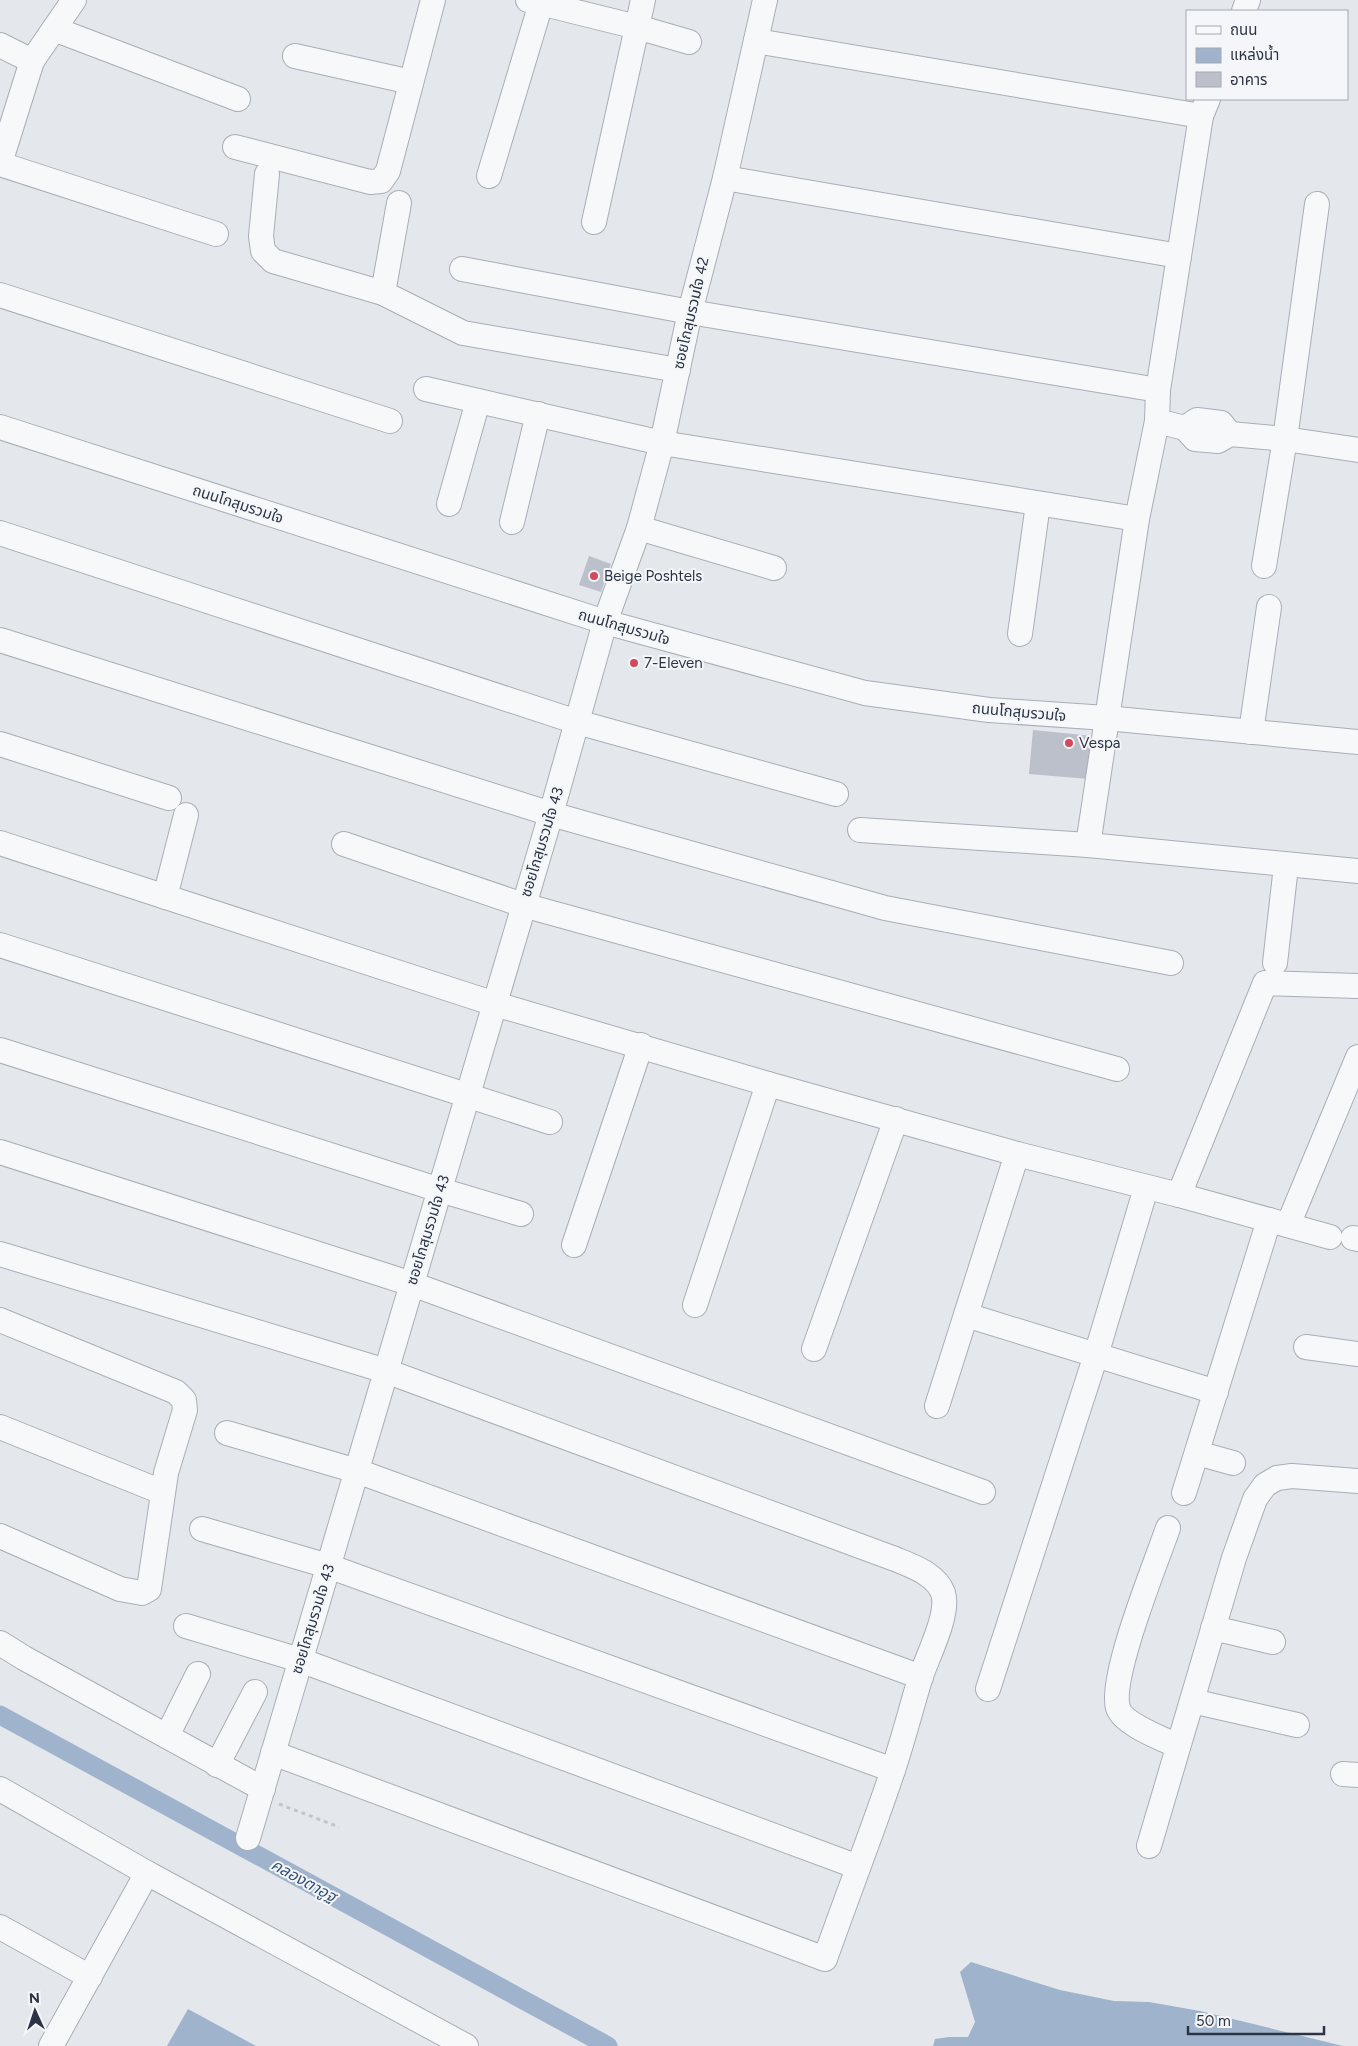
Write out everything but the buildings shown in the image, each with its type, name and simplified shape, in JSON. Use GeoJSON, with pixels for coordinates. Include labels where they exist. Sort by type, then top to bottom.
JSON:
{"type":"FeatureCollection","features":[{"type":"Feature","properties":{"kind":"street"},"geometry":{"type":"LineString","coordinates":[[74,0],[32,61],[0,164],[216,234]]}},
{"type":"Feature","properties":{"kind":"street"},"geometry":{"type":"LineString","coordinates":[[235,147],[370,182],[381,181],[388,171],[433,0]]}},
{"type":"Feature","properties":{"kind":"street"},"geometry":{"type":"LineString","coordinates":[[594,222],[643,0]]}},
{"type":"Feature","properties":{"kind":"street","name":"ซอยโกสุมรวมใจ 42"},"geometry":{"type":"LineString","coordinates":[[605,622],[639,528],[662,442],[690,312],[724,178],[765,0]]}},
{"type":"Feature","properties":{"kind":"street"},"geometry":{"type":"LineString","coordinates":[[489,176],[537,1],[690,42]]}},
{"type":"Feature","properties":{"kind":"street"},"geometry":{"type":"LineString","coordinates":[[54,28],[238,99]]}},
{"type":"Feature","properties":{"kind":"street"},"geometry":{"type":"LineString","coordinates":[[756,41],[1205,107],[1178,256],[1158,390],[1157,421],[1137,519],[1088,845]]}},
{"type":"Feature","properties":{"kind":"street"},"geometry":{"type":"LineString","coordinates":[[0,46],[32,61]]}},
{"type":"Feature","properties":{"kind":"street"},"geometry":{"type":"LineString","coordinates":[[296,56],[410,82]]}},
{"type":"Feature","properties":{"kind":"street"},"geometry":{"type":"LineString","coordinates":[[267,174],[261,236],[262,251],[273,261],[383,294],[463,333],[678,370]]}},
{"type":"Feature","properties":{"kind":"street"},"geometry":{"type":"LineString","coordinates":[[724,178],[1178,256]]}},
{"type":"Feature","properties":{"kind":"street"},"geometry":{"type":"LineString","coordinates":[[383,294],[399,203]]}},
{"type":"Feature","properties":{"kind":"street"},"geometry":{"type":"LineString","coordinates":[[1264,566],[1285,439],[1318,204]]}},
{"type":"Feature","properties":{"kind":"street"},"geometry":{"type":"LineString","coordinates":[[462,269],[690,312],[1158,390]]}},
{"type":"Feature","properties":{"kind":"street"},"geometry":{"type":"LineString","coordinates":[[0,295],[390,421]]}},
{"type":"Feature","properties":{"kind":"street"},"geometry":{"type":"LineString","coordinates":[[426,389],[662,442],[1137,519]]}},
{"type":"Feature","properties":{"kind":"street"},"geometry":{"type":"LineString","coordinates":[[449,504],[478,401]]}},
{"type":"Feature","properties":{"kind":"street"},"geometry":{"type":"LineString","coordinates":[[512,522],[538,414]]}},
{"type":"Feature","properties":{"kind":"street"},"geometry":{"type":"LineString","coordinates":[[1157,421],[1185,428],[1195,439],[1218,441],[1230,434],[1285,439],[1358,450]]}},
{"type":"Feature","properties":{"kind":"street","name":"ถนนโกสุมรวมใจ"},"geometry":{"type":"LineString","coordinates":[[0,427],[605,622],[865,693],[989,710],[1106,718],[1358,742]]}},
{"type":"Feature","properties":{"kind":"street"},"geometry":{"type":"LineString","coordinates":[[1020,634],[1038,504]]}},
{"type":"Feature","properties":{"kind":"street"},"geometry":{"type":"LineString","coordinates":[[639,528],[774,568]]}},
{"type":"Feature","properties":{"kind":"street"},"geometry":{"type":"LineString","coordinates":[[0,533],[577,722],[836,794]]}},
{"type":"Feature","properties":{"kind":"street"},"geometry":{"type":"LineString","coordinates":[[1251,732],[1269,607]]}},
{"type":"Feature","properties":{"kind":"street","name":"ซอยโกสุมรวมใจ 43"},"geometry":{"type":"LineString","coordinates":[[248,1838],[468,1097],[605,622]]}},
{"type":"Feature","properties":{"kind":"street"},"geometry":{"type":"LineString","coordinates":[[0,640],[551,814],[885,908],[1171,963]]}},
{"type":"Feature","properties":{"kind":"street"},"geometry":{"type":"LineString","coordinates":[[0,744],[169,798]]}},
{"type":"Feature","properties":{"kind":"street"},"geometry":{"type":"LineString","coordinates":[[165,897],[186,815]]}},
{"type":"Feature","properties":{"kind":"street"},"geometry":{"type":"LineString","coordinates":[[860,830],[1088,845],[1286,866],[1358,871]]}},
{"type":"Feature","properties":{"kind":"street"},"geometry":{"type":"LineString","coordinates":[[0,843],[495,1004],[1017,1154],[1179,1195],[1330,1237]]}},
{"type":"Feature","properties":{"kind":"street"},"geometry":{"type":"LineString","coordinates":[[344,844],[523,905],[1117,1069]]}},
{"type":"Feature","properties":{"kind":"street"},"geometry":{"type":"LineString","coordinates":[[1275,964],[1286,866]]}},
{"type":"Feature","properties":{"kind":"street"},"geometry":{"type":"LineString","coordinates":[[0,945],[550,1122]]}},
{"type":"Feature","properties":{"kind":"street"},"geometry":{"type":"LineString","coordinates":[[1179,1195],[1265,983],[1358,986]]}},
{"type":"Feature","properties":{"kind":"street"},"geometry":{"type":"LineString","coordinates":[[574,1245],[641,1045]]}},
{"type":"Feature","properties":{"kind":"street"},"geometry":{"type":"LineString","coordinates":[[0,1050],[521,1214]]}},
{"type":"Feature","properties":{"kind":"street"},"geometry":{"type":"LineString","coordinates":[[1184,1493],[1216,1392],[1279,1223],[1358,1057]]}},
{"type":"Feature","properties":{"kind":"street"},"geometry":{"type":"LineString","coordinates":[[695,1305],[768,1084]]}},
{"type":"Feature","properties":{"kind":"street"},"geometry":{"type":"LineString","coordinates":[[814,1349],[896,1119]]}},
{"type":"Feature","properties":{"kind":"street"},"geometry":{"type":"LineString","coordinates":[[0,1152],[412,1284],[983,1492]]}},
{"type":"Feature","properties":{"kind":"street"},"geometry":{"type":"LineString","coordinates":[[937,1406],[1017,1154]]}},
{"type":"Feature","properties":{"kind":"street"},"geometry":{"type":"LineString","coordinates":[[988,1688],[1096,1355],[1146,1188]]}},
{"type":"Feature","properties":{"kind":"street"},"geometry":{"type":"LineString","coordinates":[[0,1254],[386,1371],[916,1568],[938,1583],[943,1594],[945,1606],[893,1770],[826,1959],[273,1753]]}},
{"type":"Feature","properties":{"kind":"street"},"geometry":{"type":"LineString","coordinates":[[966,1314],[1216,1392]]}},
{"type":"Feature","properties":{"kind":"street"},"geometry":{"type":"LineString","coordinates":[[0,1320],[176,1392],[184,1400],[185,1410],[168,1464],[162,1492],[149,1589],[142,1593],[120,1589],[0,1536]]}},
{"type":"Feature","properties":{"kind":"street"},"geometry":{"type":"LineString","coordinates":[[1306,1347],[1358,1354]]}},
{"type":"Feature","properties":{"kind":"street"},"geometry":{"type":"LineString","coordinates":[[0,1427],[162,1492]]}},
{"type":"Feature","properties":{"kind":"street"},"geometry":{"type":"LineString","coordinates":[[227,1433],[357,1471],[921,1677]]}},
{"type":"Feature","properties":{"kind":"street"},"geometry":{"type":"LineString","coordinates":[[1197,1453],[1233,1463]]}},
{"type":"Feature","properties":{"kind":"street"},"geometry":{"type":"LineString","coordinates":[[1149,1846],[1234,1558],[1256,1499],[1265,1485],[1277,1478],[1292,1476],[1358,1481]]}},
{"type":"Feature","properties":{"kind":"street"},"geometry":{"type":"LineString","coordinates":[[1168,1528],[1122,1661],[1118,1685],[1118,1708],[1126,1719],[1178,1746]]}},
{"type":"Feature","properties":{"kind":"street"},"geometry":{"type":"LineString","coordinates":[[202,1529],[328,1566],[893,1770]]}},
{"type":"Feature","properties":{"kind":"street"},"geometry":{"type":"LineString","coordinates":[[186,1626],[300,1660],[858,1866]]}},
{"type":"Feature","properties":{"kind":"street"},"geometry":{"type":"LineString","coordinates":[[1213,1628],[1273,1642]]}},
{"type":"Feature","properties":{"kind":"street"},"geometry":{"type":"LineString","coordinates":[[0,1643],[167,1736],[261,1792]]}},
{"type":"Feature","properties":{"kind":"street"},"geometry":{"type":"LineString","coordinates":[[167,1736],[198,1674]]}},
{"type":"Feature","properties":{"kind":"street"},"geometry":{"type":"LineString","coordinates":[[217,1765],[255,1692]]}},
{"type":"Feature","properties":{"kind":"street"},"geometry":{"type":"LineString","coordinates":[[1192,1701],[1297,1725]]}},
{"type":"Feature","properties":{"kind":"street"},"geometry":{"type":"LineString","coordinates":[[0,1789],[147,1873],[466,2046]]}},
{"type":"Feature","properties":{"kind":"street"},"geometry":{"type":"LineString","coordinates":[[51,2046],[147,1873]]}},
{"type":"Feature","properties":{"kind":"street"},"geometry":{"type":"LineString","coordinates":[[0,1926],[90,1978]]}},
{"type":"Feature","properties":{"kind":"path"},"geometry":{"type":"LineString","coordinates":[[261,1792],[340,1827]]}},
{"type":"Feature","properties":{"kind":"water"},"geometry":{"type":"Polygon","coordinates":[[[971,1962],[1060,1990],[1114,2001],[1149,2002],[1200,2011],[1343,2046],[933,2046],[935,2039],[968,2037],[975,2022],[960,1972],[971,1962]]]}},
{"type":"Feature","properties":{"kind":"water"},"geometry":{"type":"Polygon","coordinates":[[[188,2009],[256,2046],[167,2046],[188,2009]]]}},
{"type":"Feature","properties":{"kind":"waterway","name":"คลองตาอูฐ"},"geometry":{"type":"LineString","coordinates":[[0,1715],[608,2046]]}},
{"type":"Feature","properties":{"kind":"place","name":"Beige Poshtels"},"geometry":{"type":"Point","coordinates":[594,576]}},
{"type":"Feature","properties":{"kind":"place","name":"7-Eleven"},"geometry":{"type":"Point","coordinates":[634,663]}},
{"type":"Feature","properties":{"kind":"place","name":"Vespa"},"geometry":{"type":"Point","coordinates":[1069,743]}}]}
